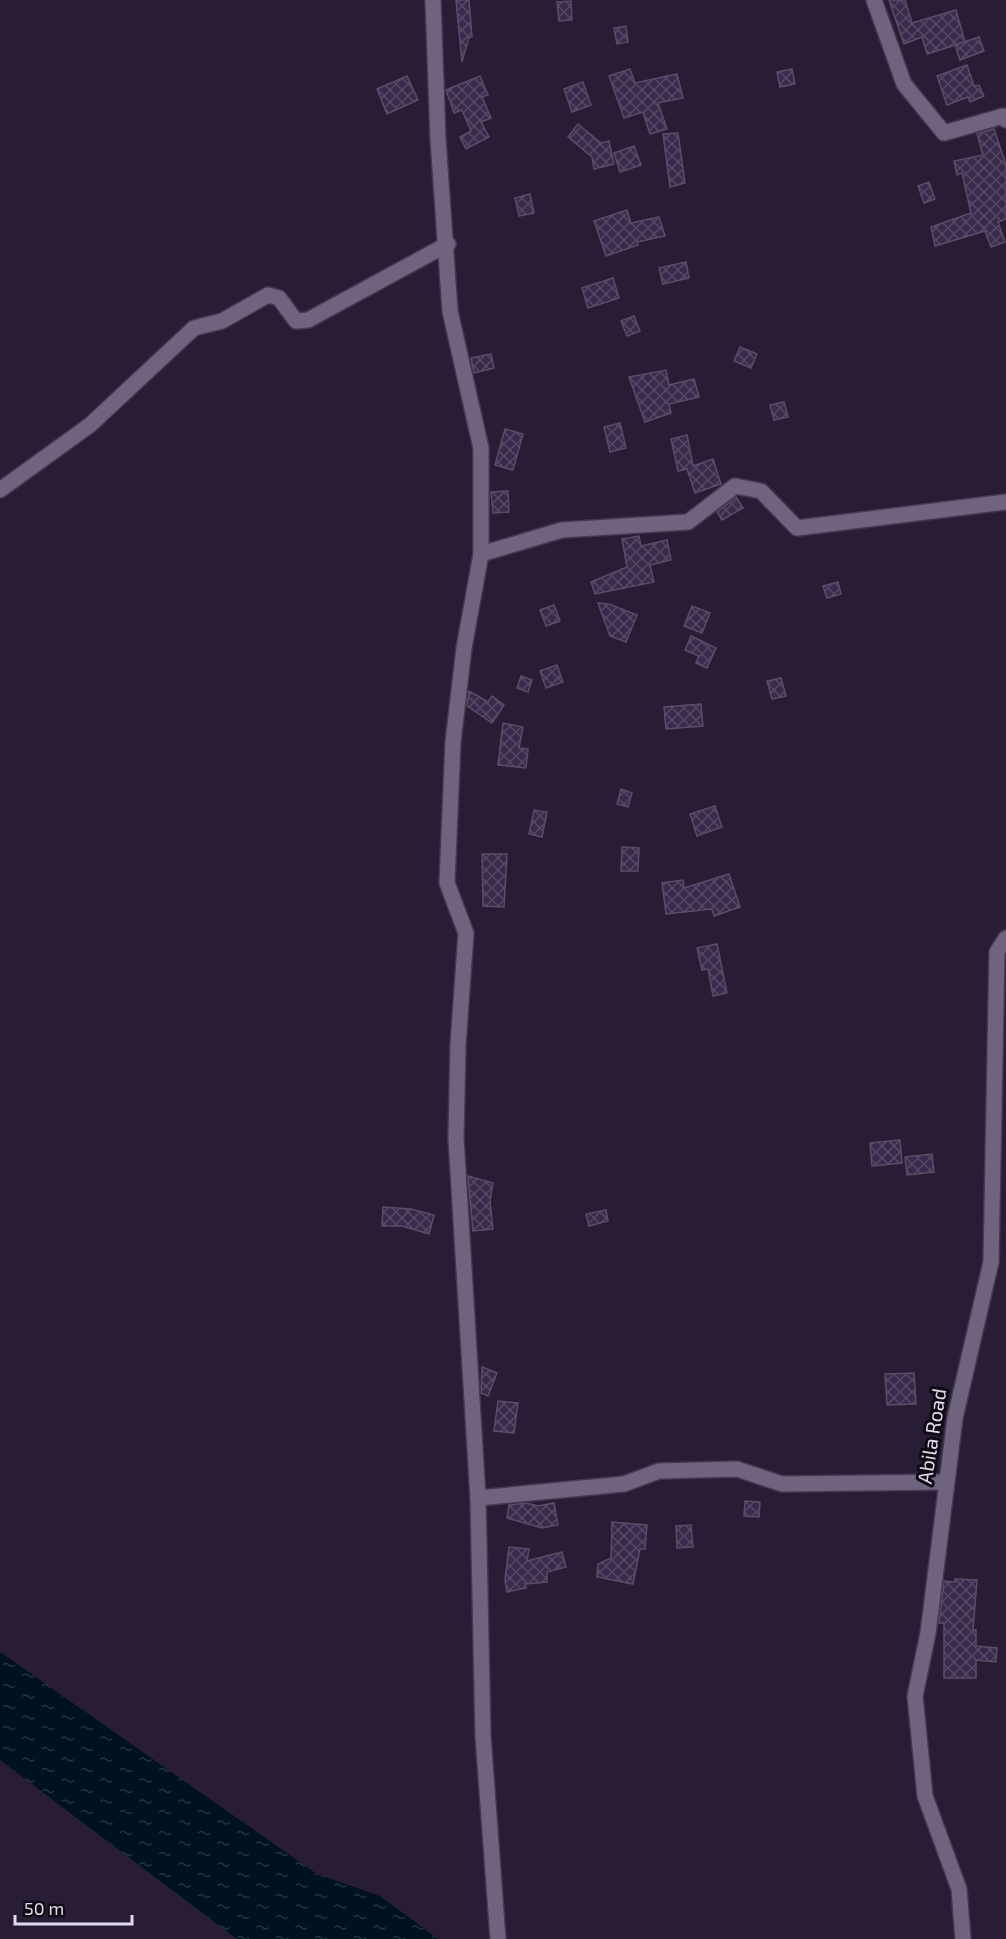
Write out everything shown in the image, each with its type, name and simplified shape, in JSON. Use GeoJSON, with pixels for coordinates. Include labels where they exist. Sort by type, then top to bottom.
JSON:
{"type":"FeatureCollection","features":[{"type":"Feature","properties":{"kind":"street"},"geometry":{"type":"LineString","coordinates":[[433,0],[438,139],[448,244],[450,311],[481,448],[481,554],[464,648],[453,742],[447,883],[466,933],[458,1045],[456,1138],[478,1498],[483,1736],[498,1939]]}},
{"type":"Feature","properties":{"kind":"street"},"geometry":{"type":"LineString","coordinates":[[874,0],[904,84],[944,133],[1003,116],[1006,120]]}},
{"type":"Feature","properties":{"kind":"street"},"geometry":{"type":"LineString","coordinates":[[0,490],[90,425],[194,328],[222,321],[268,295],[279,298],[296,321],[308,320],[448,244]]}},
{"type":"Feature","properties":{"kind":"street"},"geometry":{"type":"LineString","coordinates":[[481,554],[562,530],[688,522],[735,486],[761,491],[797,528],[1006,502]]}},
{"type":"Feature","properties":{"kind":"street","name":"Abila Road"},"geometry":{"type":"LineString","coordinates":[[963,1939],[959,1889],[925,1796],[915,1696],[928,1633],[945,1482],[969,1348],[991,1262],[997,952],[1006,938]]}},
{"type":"Feature","properties":{"kind":"street"},"geometry":{"type":"LineString","coordinates":[[478,1498],[624,1485],[659,1471],[738,1470],[782,1484],[945,1482]]}},
{"type":"Feature","properties":{"kind":"water"},"geometry":{"type":"Polygon","coordinates":[[[0,1652],[317,1874],[380,1896],[438,1939],[237,1939],[0,1760],[0,1652]]]}},
{"type":"Feature","properties":{"kind":"building"},"geometry":{"type":"Polygon","coordinates":[[[456,0],[469,0],[472,37],[469,37],[462,62],[456,0]]]}},
{"type":"Feature","properties":{"kind":"building"},"geometry":{"type":"Polygon","coordinates":[[[889,0],[905,0],[912,23],[956,10],[965,42],[927,54],[922,37],[904,44],[889,0]]]}},
{"type":"Feature","properties":{"kind":"building"},"geometry":{"type":"Polygon","coordinates":[[[571,1],[572,20],[559,21],[557,2],[571,1]]]}},
{"type":"Feature","properties":{"kind":"building"},"geometry":{"type":"Polygon","coordinates":[[[626,26],[628,42],[617,44],[614,28],[626,26]]]}},
{"type":"Feature","properties":{"kind":"building"},"geometry":{"type":"Polygon","coordinates":[[[979,37],[984,51],[960,60],[955,45],[979,37]]]}},
{"type":"Feature","properties":{"kind":"building"},"geometry":{"type":"Polygon","coordinates":[[[967,65],[974,86],[979,85],[984,96],[970,102],[968,97],[947,105],[937,76],[967,65]]]}},
{"type":"Feature","properties":{"kind":"building"},"geometry":{"type":"Polygon","coordinates":[[[630,69],[635,83],[677,74],[683,98],[658,103],[667,129],[650,134],[643,112],[624,118],[609,76],[630,69]]]}},
{"type":"Feature","properties":{"kind":"building"},"geometry":{"type":"Polygon","coordinates":[[[792,69],[795,84],[780,87],[777,72],[792,69]]]}},
{"type":"Feature","properties":{"kind":"building"},"geometry":{"type":"Polygon","coordinates":[[[407,76],[418,100],[387,114],[377,89],[407,76]]]}},
{"type":"Feature","properties":{"kind":"building"},"geometry":{"type":"Polygon","coordinates":[[[480,76],[488,95],[482,97],[491,118],[481,122],[489,137],[466,149],[460,137],[471,131],[462,110],[454,113],[446,90],[480,76]]]}},
{"type":"Feature","properties":{"kind":"building"},"geometry":{"type":"Polygon","coordinates":[[[583,82],[591,105],[572,112],[564,89],[583,82]]]}},
{"type":"Feature","properties":{"kind":"building"},"geometry":{"type":"Polygon","coordinates":[[[578,124],[601,143],[609,141],[614,164],[594,169],[592,157],[568,137],[578,124]]]}},
{"type":"Feature","properties":{"kind":"building"},"geometry":{"type":"Polygon","coordinates":[[[994,129],[1006,165],[1006,219],[998,222],[1005,242],[991,247],[985,231],[935,246],[931,227],[971,213],[962,173],[957,175],[954,161],[983,155],[977,134],[994,129]]]}},
{"type":"Feature","properties":{"kind":"building"},"geometry":{"type":"Polygon","coordinates":[[[678,133],[685,183],[670,187],[663,134],[678,133]]]}},
{"type":"Feature","properties":{"kind":"building"},"geometry":{"type":"Polygon","coordinates":[[[634,146],[641,165],[620,172],[614,153],[634,146]]]}},
{"type":"Feature","properties":{"kind":"building"},"geometry":{"type":"Polygon","coordinates":[[[929,182],[935,199],[924,203],[918,186],[929,182]]]}},
{"type":"Feature","properties":{"kind":"building"},"geometry":{"type":"Polygon","coordinates":[[[530,194],[534,213],[519,216],[515,198],[530,194]]]}},
{"type":"Feature","properties":{"kind":"building"},"geometry":{"type":"Polygon","coordinates":[[[627,210],[631,223],[659,217],[665,236],[637,242],[638,245],[606,256],[594,221],[627,210]]]}},
{"type":"Feature","properties":{"kind":"building"},"geometry":{"type":"Polygon","coordinates":[[[686,262],[689,278],[663,284],[659,268],[686,262]]]}},
{"type":"Feature","properties":{"kind":"building"},"geometry":{"type":"Polygon","coordinates":[[[613,278],[619,298],[588,308],[582,288],[613,278]]]}},
{"type":"Feature","properties":{"kind":"building"},"geometry":{"type":"Polygon","coordinates":[[[634,316],[640,331],[627,336],[621,321],[634,316]]]}},
{"type":"Feature","properties":{"kind":"building"},"geometry":{"type":"Polygon","coordinates":[[[740,347],[757,354],[751,368],[734,361],[740,347]]]}},
{"type":"Feature","properties":{"kind":"building"},"geometry":{"type":"Polygon","coordinates":[[[491,354],[494,368],[474,373],[471,358],[491,354]]]}},
{"type":"Feature","properties":{"kind":"building"},"geometry":{"type":"Polygon","coordinates":[[[666,370],[669,385],[694,379],[699,397],[669,404],[671,413],[645,422],[629,377],[666,370]]]}},
{"type":"Feature","properties":{"kind":"building"},"geometry":{"type":"Polygon","coordinates":[[[784,402],[788,417],[774,420],[770,405],[784,402]]]}},
{"type":"Feature","properties":{"kind":"building"},"geometry":{"type":"Polygon","coordinates":[[[620,423],[626,448],[610,452],[604,427],[620,423]]]}},
{"type":"Feature","properties":{"kind":"building"},"geometry":{"type":"Polygon","coordinates":[[[505,429],[523,434],[513,470],[495,465],[505,429]]]}},
{"type":"Feature","properties":{"kind":"building"},"geometry":{"type":"Polygon","coordinates":[[[687,435],[693,466],[713,459],[721,484],[695,493],[687,469],[678,471],[671,439],[687,435]]]}},
{"type":"Feature","properties":{"kind":"building"},"geometry":{"type":"Polygon","coordinates":[[[508,491],[509,512],[493,513],[491,492],[508,491]]]}},
{"type":"Feature","properties":{"kind":"building"},"geometry":{"type":"Polygon","coordinates":[[[736,497],[743,508],[722,520],[717,512],[736,497]]]}},
{"type":"Feature","properties":{"kind":"building"},"geometry":{"type":"Polygon","coordinates":[[[639,536],[641,546],[667,540],[671,560],[650,565],[654,582],[595,594],[591,582],[627,567],[622,539],[639,536]]]}},
{"type":"Feature","properties":{"kind":"building"},"geometry":{"type":"Polygon","coordinates":[[[838,582],[841,594],[827,598],[823,586],[838,582]]]}},
{"type":"Feature","properties":{"kind":"building"},"geometry":{"type":"Polygon","coordinates":[[[598,603],[609,604],[637,615],[626,642],[610,636],[598,603]]]}},
{"type":"Feature","properties":{"kind":"building"},"geometry":{"type":"Polygon","coordinates":[[[554,605],[560,621],[546,626],[540,610],[554,605]]]}},
{"type":"Feature","properties":{"kind":"building"},"geometry":{"type":"Polygon","coordinates":[[[692,606],[710,613],[702,633],[684,626],[692,606]]]}},
{"type":"Feature","properties":{"kind":"building"},"geometry":{"type":"Polygon","coordinates":[[[691,636],[716,648],[707,668],[696,663],[699,656],[685,650],[691,636]]]}},
{"type":"Feature","properties":{"kind":"building"},"geometry":{"type":"Polygon","coordinates":[[[557,665],[563,682],[546,688],[540,671],[557,665]]]}},
{"type":"Feature","properties":{"kind":"building"},"geometry":{"type":"Polygon","coordinates":[[[521,676],[532,680],[528,692],[517,688],[521,676]]]}},
{"type":"Feature","properties":{"kind":"building"},"geometry":{"type":"Polygon","coordinates":[[[781,678],[786,696],[772,699],[767,681],[781,678]]]}},
{"type":"Feature","properties":{"kind":"building"},"geometry":{"type":"Polygon","coordinates":[[[469,691],[488,702],[492,696],[504,705],[492,723],[467,706],[469,691]]]}},
{"type":"Feature","properties":{"kind":"building"},"geometry":{"type":"Polygon","coordinates":[[[701,704],[703,726],[666,729],[664,707],[701,704]]]}},
{"type":"Feature","properties":{"kind":"building"},"geometry":{"type":"Polygon","coordinates":[[[503,723],[523,727],[519,748],[528,749],[526,768],[498,765],[503,723]]]}},
{"type":"Feature","properties":{"kind":"building"},"geometry":{"type":"Polygon","coordinates":[[[621,789],[632,793],[628,807],[617,804],[621,789]]]}},
{"type":"Feature","properties":{"kind":"building"},"geometry":{"type":"Polygon","coordinates":[[[715,806],[722,827],[697,836],[690,814],[715,806]]]}},
{"type":"Feature","properties":{"kind":"building"},"geometry":{"type":"Polygon","coordinates":[[[534,810],[547,812],[542,837],[529,834],[534,810]]]}},
{"type":"Feature","properties":{"kind":"building"},"geometry":{"type":"Polygon","coordinates":[[[622,847],[639,848],[638,871],[621,871],[622,847]]]}},
{"type":"Feature","properties":{"kind":"building"},"geometry":{"type":"Polygon","coordinates":[[[482,854],[507,854],[504,907],[483,906],[482,854]]]}},
{"type":"Feature","properties":{"kind":"building"},"geometry":{"type":"Polygon","coordinates":[[[729,874],[740,907],[714,916],[712,909],[666,914],[662,883],[683,880],[684,888],[729,874]]]}},
{"type":"Feature","properties":{"kind":"building"},"geometry":{"type":"Polygon","coordinates":[[[717,944],[727,993],[713,996],[708,969],[702,970],[697,948],[717,944]]]}},
{"type":"Feature","properties":{"kind":"building"},"geometry":{"type":"Polygon","coordinates":[[[900,1140],[902,1163],[872,1166],[870,1143],[900,1140]]]}},
{"type":"Feature","properties":{"kind":"building"},"geometry":{"type":"Polygon","coordinates":[[[932,1154],[934,1172],[907,1175],[905,1157],[932,1154]]]}},
{"type":"Feature","properties":{"kind":"building"},"geometry":{"type":"Polygon","coordinates":[[[468,1176],[493,1183],[490,1201],[493,1229],[473,1231],[468,1176]]]}},
{"type":"Feature","properties":{"kind":"building"},"geometry":{"type":"Polygon","coordinates":[[[383,1207],[411,1209],[434,1215],[429,1234],[402,1226],[382,1226],[383,1207]]]}},
{"type":"Feature","properties":{"kind":"building"},"geometry":{"type":"Polygon","coordinates":[[[606,1210],[608,1221],[589,1226],[586,1214],[606,1210]]]}},
{"type":"Feature","properties":{"kind":"building"},"geometry":{"type":"Polygon","coordinates":[[[482,1367],[497,1373],[488,1396],[481,1393],[482,1367]]]}},
{"type":"Feature","properties":{"kind":"building"},"geometry":{"type":"Polygon","coordinates":[[[914,1373],[916,1404],[887,1405],[885,1374],[914,1373]]]}},
{"type":"Feature","properties":{"kind":"building"},"geometry":{"type":"Polygon","coordinates":[[[498,1401],[518,1403],[514,1433],[494,1431],[498,1401]]]}},
{"type":"Feature","properties":{"kind":"building"},"geometry":{"type":"Polygon","coordinates":[[[745,1501],[760,1502],[759,1517],[744,1516],[745,1501]]]}},
{"type":"Feature","properties":{"kind":"building"},"geometry":{"type":"Polygon","coordinates":[[[526,1503],[538,1506],[554,1503],[558,1525],[542,1528],[507,1518],[509,1505],[526,1503]]]}},
{"type":"Feature","properties":{"kind":"building"},"geometry":{"type":"Polygon","coordinates":[[[612,1522],[647,1525],[645,1549],[640,1549],[633,1584],[597,1577],[598,1564],[611,1558],[612,1522]]]}},
{"type":"Feature","properties":{"kind":"building"},"geometry":{"type":"Polygon","coordinates":[[[691,1525],[693,1547],[677,1548],[676,1526],[691,1525]]]}},
{"type":"Feature","properties":{"kind":"building"},"geometry":{"type":"Polygon","coordinates":[[[509,1547],[529,1549],[527,1561],[562,1552],[566,1567],[547,1572],[547,1582],[525,1584],[526,1588],[507,1592],[505,1580],[509,1547]]]}},
{"type":"Feature","properties":{"kind":"building"},"geometry":{"type":"Polygon","coordinates":[[[955,1579],[977,1580],[973,1630],[976,1630],[976,1646],[997,1648],[996,1662],[976,1660],[976,1678],[944,1678],[944,1623],[939,1623],[944,1581],[955,1582],[955,1579]]]}}]}
